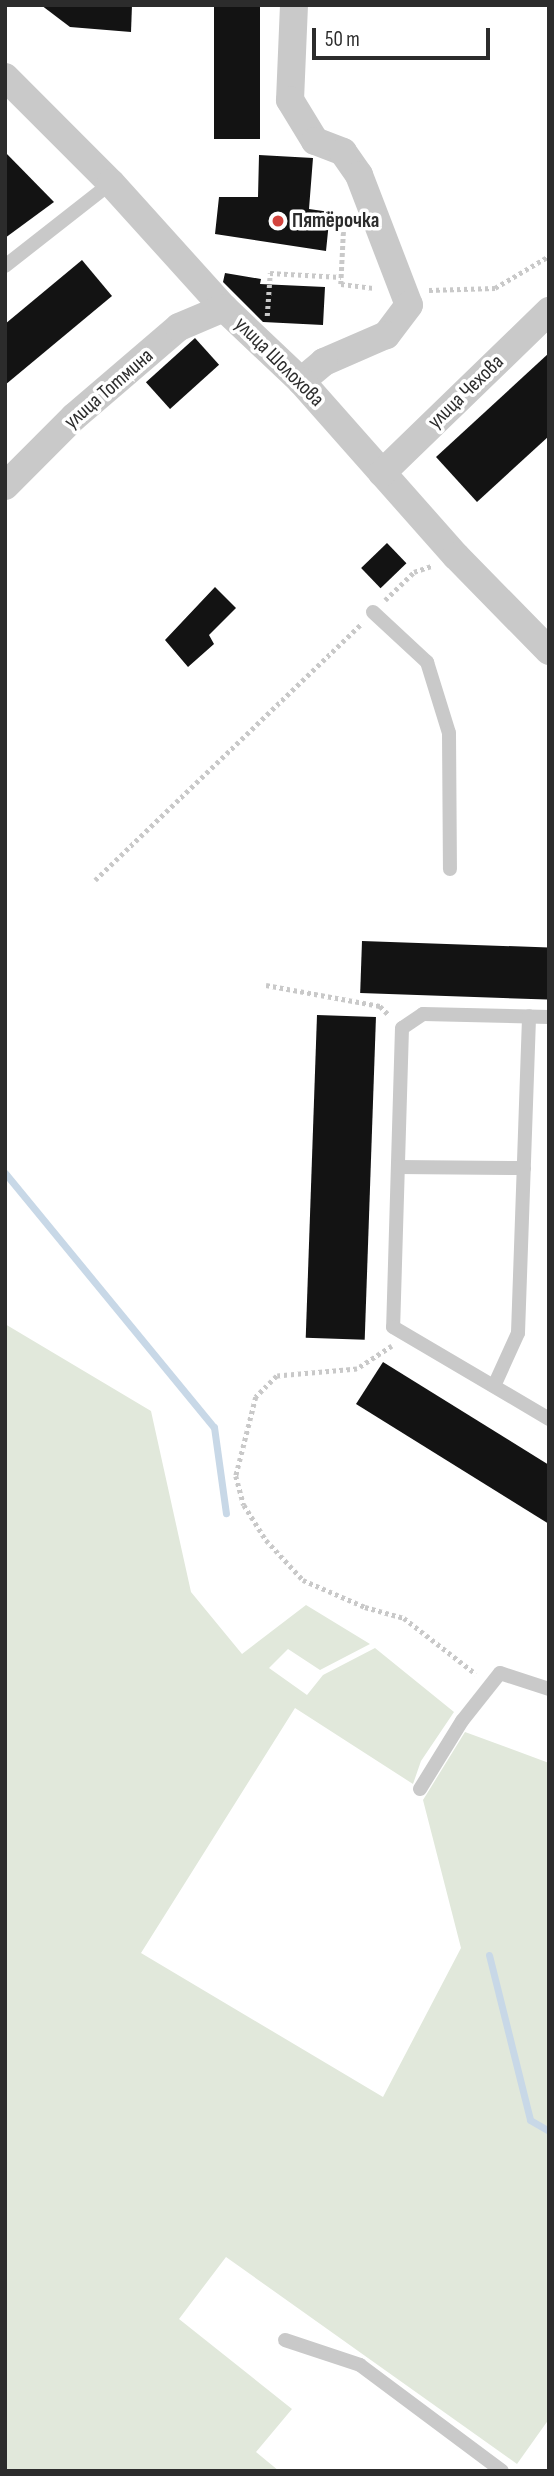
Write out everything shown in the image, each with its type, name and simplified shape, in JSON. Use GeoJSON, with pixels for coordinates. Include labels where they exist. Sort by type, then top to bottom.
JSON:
{"type":"FeatureCollection","features":[{"type":"Feature","properties":{"kind":"street"},"geometry":{"type":"LineString","coordinates":[[294,5],[290,100],[315,141],[343,152],[359,175],[409,305],[386,335],[324,362],[301,382]]}},
{"type":"Feature","properties":{"kind":"street","name":"улица Шолохова"},"geometry":{"type":"LineString","coordinates":[[5,77],[111,183],[224,308],[301,382],[456,556],[549,650]]}},
{"type":"Feature","properties":{"kind":"street","name":"улица Тотмина"},"geometry":{"type":"LineString","coordinates":[[5,486],[74,417],[179,327],[224,308]]}},
{"type":"Feature","properties":{"kind":"street","name":"улица Чехова"},"geometry":{"type":"LineString","coordinates":[[382,473],[549,311]]}},
{"type":"Feature","properties":{"kind":"lane"},"geometry":{"type":"LineString","coordinates":[[5,267],[111,183]]}},
{"type":"Feature","properties":{"kind":"lane"},"geometry":{"type":"LineString","coordinates":[[373,612],[427,662],[449,733],[450,869]]}},
{"type":"Feature","properties":{"kind":"lane"},"geometry":{"type":"LineString","coordinates":[[549,1017],[422,1014],[402,1028],[393,1327],[549,1419]]}},
{"type":"Feature","properties":{"kind":"lane"},"geometry":{"type":"LineString","coordinates":[[494,1386],[518,1333],[529,1016]]}},
{"type":"Feature","properties":{"kind":"lane"},"geometry":{"type":"LineString","coordinates":[[398,1167],[524,1168]]}},
{"type":"Feature","properties":{"kind":"lane"},"geometry":{"type":"LineString","coordinates":[[420,1789],[462,1721],[500,1673],[549,1689]]}},
{"type":"Feature","properties":{"kind":"lane"},"geometry":{"type":"LineString","coordinates":[[285,2340],[360,2365],[502,2471]]}},
{"type":"Feature","properties":{"kind":"path"},"geometry":{"type":"LineString","coordinates":[[344,225],[341,284],[403,291],[495,288],[549,256]]}},
{"type":"Feature","properties":{"kind":"path"},"geometry":{"type":"LineString","coordinates":[[267,319],[270,273],[341,277]]}},
{"type":"Feature","properties":{"kind":"path"},"geometry":{"type":"LineString","coordinates":[[95,880],[414,572],[456,556]]}},
{"type":"Feature","properties":{"kind":"path"},"geometry":{"type":"LineString","coordinates":[[266,985],[380,1006],[402,1028]]}},
{"type":"Feature","properties":{"kind":"path"},"geometry":{"type":"LineString","coordinates":[[407,1335],[357,1369],[277,1376],[256,1397],[236,1476],[244,1505],[259,1528],[303,1580],[365,1607],[404,1618],[491,1684]]}},
{"type":"Feature","properties":{"kind":"shaded area"},"geometry":{"type":"Polygon","coordinates":[[[5,1324],[151,1411],[191,1592],[242,1654],[306,1605],[370,1644],[320,1670],[288,1649],[269,1668],[307,1695],[323,1675],[375,1648],[454,1712],[421,1761],[413,1784],[295,1708],[141,1953],[383,2097],[461,1948],[423,1800],[465,1732],[549,1763],[549,2419],[517,2464],[226,2257],[179,2319],[292,2409],[256,2452],[279,2471],[5,2471],[5,1324]]]}},
{"type":"Feature","properties":{"kind":"building"},"geometry":{"type":"Polygon","coordinates":[[[41,5],[132,5],[131,32],[70,27],[41,5]]]}},
{"type":"Feature","properties":{"kind":"building"},"geometry":{"type":"Polygon","coordinates":[[[214,5],[260,5],[260,139],[214,139],[214,5]]]}},
{"type":"Feature","properties":{"kind":"building"},"geometry":{"type":"Polygon","coordinates":[[[5,152],[54,202],[5,238],[5,152]]]}},
{"type":"Feature","properties":{"kind":"building"},"geometry":{"type":"Polygon","coordinates":[[[259,155],[313,158],[309,209],[330,212],[326,251],[215,234],[219,197],[258,197],[259,155]]]}},
{"type":"Feature","properties":{"kind":"building"},"geometry":{"type":"Polygon","coordinates":[[[82,260],[112,296],[5,385],[5,324],[82,260]]]}},
{"type":"Feature","properties":{"kind":"building"},"geometry":{"type":"Polygon","coordinates":[[[225,273],[261,279],[260,284],[325,287],[323,325],[263,322],[223,282],[225,273]]]}},
{"type":"Feature","properties":{"kind":"building"},"geometry":{"type":"Polygon","coordinates":[[[195,338],[219,365],[170,409],[146,382],[195,338]]]}},
{"type":"Feature","properties":{"kind":"building"},"geometry":{"type":"Polygon","coordinates":[[[549,353],[549,436],[477,502],[436,457],[549,353]]]}},
{"type":"Feature","properties":{"kind":"building"},"geometry":{"type":"Polygon","coordinates":[[[387,543],[406,563],[381,588],[361,568],[387,543]]]}},
{"type":"Feature","properties":{"kind":"building"},"geometry":{"type":"Polygon","coordinates":[[[215,587],[236,608],[209,635],[214,644],[188,667],[165,640],[215,587]]]}},
{"type":"Feature","properties":{"kind":"building"},"geometry":{"type":"Polygon","coordinates":[[[362,941],[549,948],[547,999],[360,993],[362,941]]]}},
{"type":"Feature","properties":{"kind":"building"},"geometry":{"type":"Polygon","coordinates":[[[317,1015],[376,1017],[365,1340],[306,1338],[317,1015]]]}},
{"type":"Feature","properties":{"kind":"building"},"geometry":{"type":"Polygon","coordinates":[[[383,1362],[549,1465],[549,1524],[356,1404],[383,1362]]]}},
{"type":"Feature","properties":{"kind":"waterway"},"geometry":{"type":"LineString","coordinates":[[5,1173],[214,1427],[226,1513]]}},
{"type":"Feature","properties":{"kind":"waterway"},"geometry":{"type":"LineString","coordinates":[[489,1955],[530,2120],[549,2131]]}},
{"type":"Feature","properties":{"kind":"place","name":"Пятёрочка"},"geometry":{"type":"Point","coordinates":[278,221]}}]}
